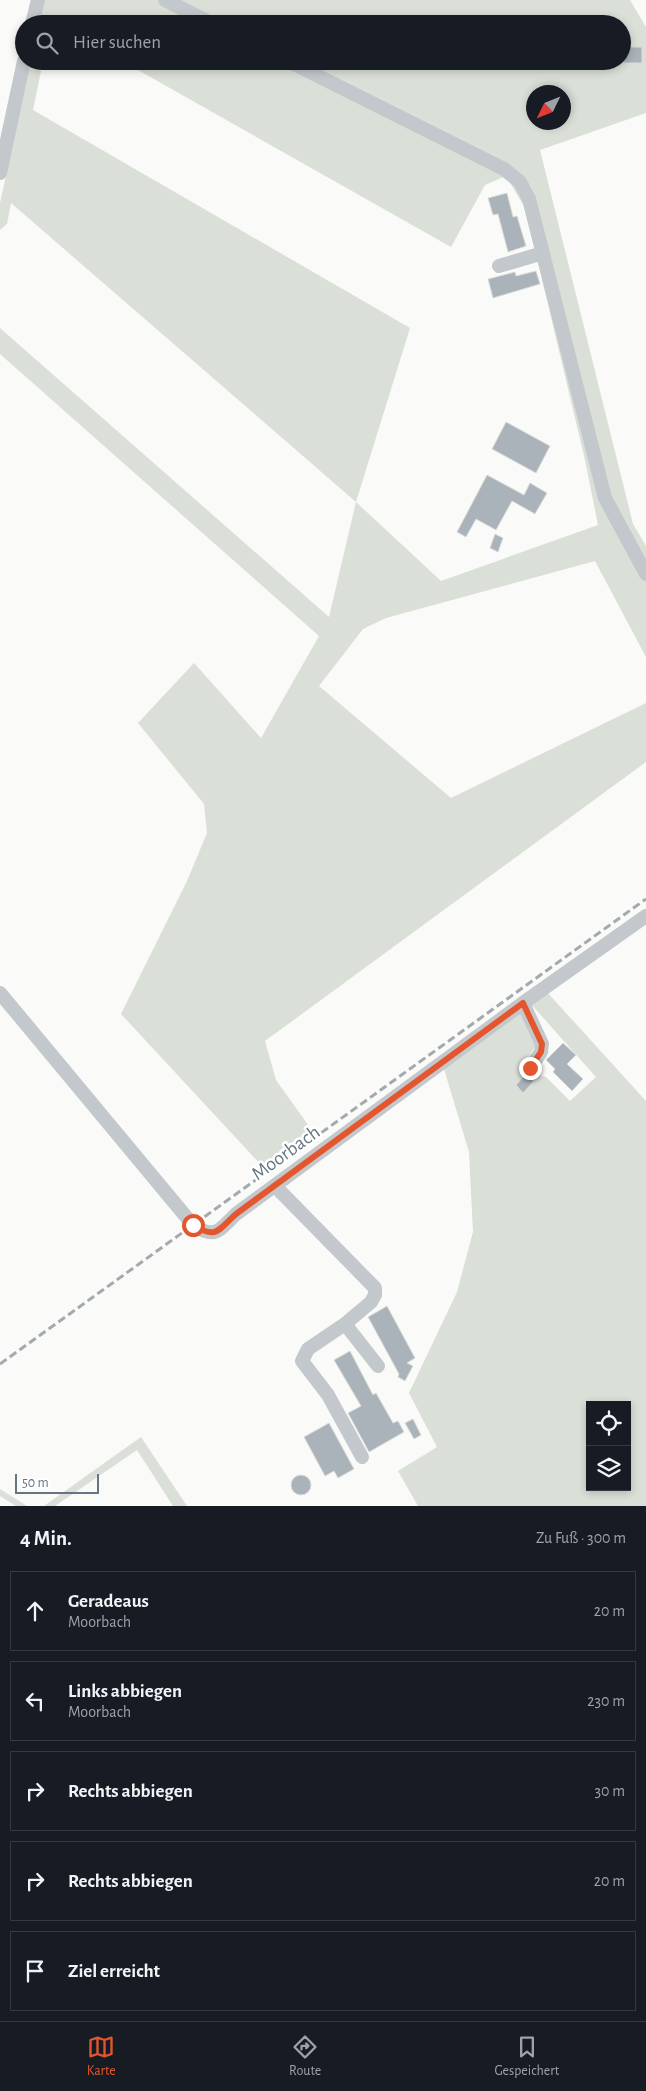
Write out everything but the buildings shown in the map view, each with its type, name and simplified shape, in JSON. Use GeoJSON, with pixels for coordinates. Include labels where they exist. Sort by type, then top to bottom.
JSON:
{"type":"FeatureCollection","features":[{"type":"Feature","properties":{"kind":"street"},"geometry":{"type":"LineString","coordinates":[[34,15],[38,0]]}},
{"type":"Feature","properties":{"kind":"street"},"geometry":{"type":"LineString","coordinates":[[165,0],[195,15]]}},
{"type":"Feature","properties":{"kind":"street"},"geometry":{"type":"LineString","coordinates":[[0,173],[22,70]]}},
{"type":"Feature","properties":{"kind":"street"},"geometry":{"type":"LineString","coordinates":[[306,70],[504,169],[520,182],[529,198],[605,498],[646,574]]}},
{"type":"Feature","properties":{"kind":"street"},"geometry":{"type":"LineString","coordinates":[[499,266],[543,253]]}},
{"type":"Feature","properties":{"kind":"street","name":"Moorbach"},"geometry":{"type":"LineString","coordinates":[[0,993],[193,1225],[211,1234],[219,1230],[236,1214],[523,1003],[646,916]]}},
{"type":"Feature","properties":{"kind":"street"},"geometry":{"type":"LineString","coordinates":[[523,1003],[542,1044],[541,1052],[530,1068]]}},
{"type":"Feature","properties":{"kind":"street"},"geometry":{"type":"LineString","coordinates":[[275,1186],[375,1288],[375,1295],[371,1302],[345,1324],[308,1349],[302,1361],[328,1395],[362,1457]]}},
{"type":"Feature","properties":{"kind":"street"},"geometry":{"type":"LineString","coordinates":[[345,1324],[378,1366]]}},
{"type":"Feature","properties":{"kind":"shaded area"},"geometry":{"type":"Polygon","coordinates":[[[44,0],[630,0],[646,27],[646,113],[540,150],[633,524],[646,546],[646,657],[595,561],[386,618],[363,629],[319,686],[451,798],[646,703],[646,762],[265,1041],[276,1080],[311,1129],[264,1168],[121,1014],[187,881],[207,833],[204,804],[138,723],[194,663],[261,738],[319,636],[0,354],[0,328],[329,617],[356,502],[441,581],[598,525],[585,460],[525,208],[506,176],[485,185],[451,247],[138,70],[631,70],[631,15],[41,15],[44,0]]]}},
{"type":"Feature","properties":{"kind":"shaded area"},"geometry":{"type":"Polygon","coordinates":[[[29,70],[41,70],[33,110],[410,328],[356,502],[11,203],[7,224],[0,230],[0,203],[29,70]]]}},
{"type":"Feature","properties":{"kind":"shaded area"},"geometry":{"type":"Polygon","coordinates":[[[546,991],[646,1101],[646,1506],[418,1506],[398,1471],[437,1447],[409,1393],[457,1292],[473,1232],[469,1152],[444,1069],[521,1010],[536,1045],[520,1070],[546,1077],[570,1101],[596,1077],[530,1003],[546,991]]]}},
{"type":"Feature","properties":{"kind":"shaded area"},"geometry":{"type":"Polygon","coordinates":[[[141,1437],[187,1506],[173,1506],[137,1450],[55,1506],[44,1506],[141,1437]]]}},
{"type":"Feature","properties":{"kind":"shaded area"},"geometry":{"type":"Polygon","coordinates":[[[0,1489],[27,1506],[16,1506],[0,1496],[0,1489]]]}},
{"type":"Feature","properties":{"kind":"railway"},"geometry":{"type":"LineString","coordinates":[[0,1364],[646,899]]}},
{"type":"Feature","properties":{"kind":"route"},"geometry":{"type":"LineString","coordinates":[[193,1225],[211,1234],[219,1230],[236,1214],[523,1003],[542,1044],[541,1052],[530,1068]]}}]}
